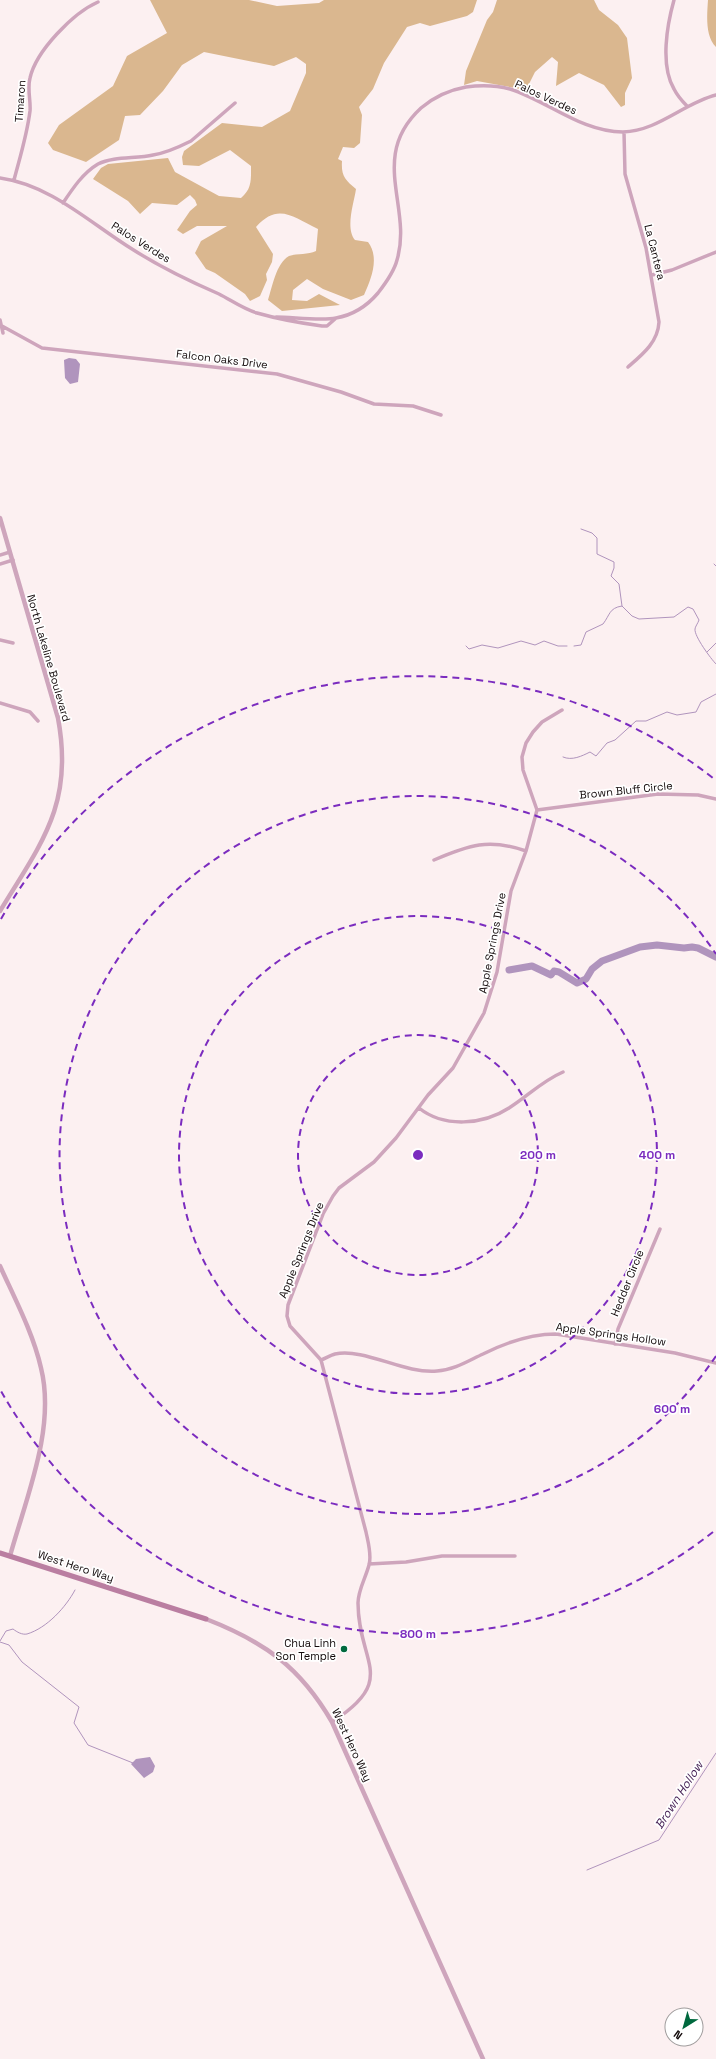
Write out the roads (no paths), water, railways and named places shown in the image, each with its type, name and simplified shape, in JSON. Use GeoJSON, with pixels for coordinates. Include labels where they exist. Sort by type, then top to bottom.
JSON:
{"type":"FeatureCollection","features":[{"type":"Feature","properties":{"kind":"main road","name":"West Hero Way"},"geometry":{"type":"LineString","coordinates":[[0,1553],[206,1619]]}},
{"type":"Feature","properties":{"kind":"street"},"geometry":{"type":"LineString","coordinates":[[674,0],[666,30],[667,59],[673,88],[687,106]]}},
{"type":"Feature","properties":{"kind":"street","name":"Timaron"},"geometry":{"type":"LineString","coordinates":[[14,180],[23,148],[28,120],[29,79],[32,70],[57,34],[88,7],[98,2]]}},
{"type":"Feature","properties":{"kind":"street","name":"Palos Verdes"},"geometry":{"type":"LineString","coordinates":[[0,178],[14,180],[37,188],[63,203],[132,249],[188,281],[252,311],[327,326],[335,319],[356,311],[369,302],[382,288],[394,268],[400,240],[393,169],[396,149],[403,133],[414,116],[436,97],[457,89],[475,86],[499,86],[520,93],[582,123],[604,130],[624,132],[648,127],[687,106],[716,95]]}},
{"type":"Feature","properties":{"kind":"street"},"geometry":{"type":"LineString","coordinates":[[63,203],[85,174],[99,164],[108,161],[153,156],[191,141],[236,103]]}},
{"type":"Feature","properties":{"kind":"street","name":"La Cantera"},"geometry":{"type":"LineString","coordinates":[[624,132],[625,174],[646,248],[658,315],[658,332],[644,352],[628,367]]}},
{"type":"Feature","properties":{"kind":"street"},"geometry":{"type":"LineString","coordinates":[[652,275],[672,270],[716,252]]}},
{"type":"Feature","properties":{"kind":"street","name":"Palos Verdes"},"geometry":{"type":"LineString","coordinates":[[276,317],[335,319]]}},
{"type":"Feature","properties":{"kind":"street"},"geometry":{"type":"LineString","coordinates":[[0,320],[3,333]]}},
{"type":"Feature","properties":{"kind":"street","name":"Falcon Oaks Drive"},"geometry":{"type":"LineString","coordinates":[[2,326],[42,348],[277,374],[341,392],[374,404],[413,406],[441,415]]}},
{"type":"Feature","properties":{"kind":"street","name":"North Lakeline Boulevard"},"geometry":{"type":"LineString","coordinates":[[0,518],[58,718],[62,763],[59,794],[49,827],[43,841],[0,911]]}},
{"type":"Feature","properties":{"kind":"street"},"geometry":{"type":"LineString","coordinates":[[0,555],[10,552]]}},
{"type":"Feature","properties":{"kind":"street"},"geometry":{"type":"LineString","coordinates":[[0,564],[13,560]]}},
{"type":"Feature","properties":{"kind":"street"},"geometry":{"type":"LineString","coordinates":[[0,640],[13,643]]}},
{"type":"Feature","properties":{"kind":"street"},"geometry":{"type":"LineString","coordinates":[[0,703],[30,712],[38,721]]}},
{"type":"Feature","properties":{"kind":"street"},"geometry":{"type":"LineString","coordinates":[[537,810],[523,770],[522,757],[526,743],[533,732],[542,722],[562,710]]}},
{"type":"Feature","properties":{"kind":"street","name":"Brown Bluff Circle"},"geometry":{"type":"LineString","coordinates":[[537,810],[658,794],[698,795],[716,799]]}},
{"type":"Feature","properties":{"kind":"street","name":"Apple Springs Drive"},"geometry":{"type":"LineString","coordinates":[[332,1722],[354,1707],[365,1696],[369,1687],[371,1666],[360,1628],[358,1601],[370,1564],[366,1532],[321,1360],[290,1326],[287,1316],[288,1305],[323,1214],[340,1188],[375,1161],[428,1095],[453,1068],[468,1043],[489,1001],[497,972],[511,891],[526,851],[537,810]]}},
{"type":"Feature","properties":{"kind":"street"},"geometry":{"type":"LineString","coordinates":[[434,860],[467,846],[485,843],[509,845],[526,851]]}},
{"type":"Feature","properties":{"kind":"street"},"geometry":{"type":"LineString","coordinates":[[419,1108],[433,1117],[445,1121],[482,1119],[509,1108],[541,1083],[563,1072]]}},
{"type":"Feature","properties":{"kind":"street","name":"Hedder Circle"},"geometry":{"type":"LineString","coordinates":[[615,1344],[618,1329],[660,1229]]}},
{"type":"Feature","properties":{"kind":"street"},"geometry":{"type":"LineString","coordinates":[[0,1266],[36,1347],[42,1369],[45,1393],[42,1442],[10,1556]]}},
{"type":"Feature","properties":{"kind":"street","name":"Apple Springs Hollow"},"geometry":{"type":"LineString","coordinates":[[321,1360],[336,1354],[349,1354],[416,1371],[435,1372],[463,1364],[484,1353],[515,1341],[542,1334],[566,1335],[675,1353],[716,1363]]}},
{"type":"Feature","properties":{"kind":"street"},"geometry":{"type":"LineString","coordinates":[[370,1564],[406,1562],[438,1556],[515,1556]]}},
{"type":"Feature","properties":{"kind":"street","name":"West Hero Way"},"geometry":{"type":"LineString","coordinates":[[206,1619],[253,1639],[281,1659],[314,1694],[332,1722],[483,2059]]}},
{"type":"Feature","properties":{"kind":"waterway"},"geometry":{"type":"LineString","coordinates":[[581,529],[592,533],[597,538],[597,554],[614,562],[614,568],[611,576],[619,584],[622,606]]}},
{"type":"Feature","properties":{"kind":"waterway"},"geometry":{"type":"LineString","coordinates":[[574,646],[581,645],[586,632],[603,624],[610,612],[615,608],[622,606],[632,616],[639,619],[674,617],[688,607],[693,609],[699,620],[695,629],[697,637],[716,664]]}},
{"type":"Feature","properties":{"kind":"waterway"},"geometry":{"type":"LineString","coordinates":[[466,646],[469,649],[482,645],[498,648],[521,641],[535,645],[544,641],[558,646],[567,646]]}},
{"type":"Feature","properties":{"kind":"waterway"},"geometry":{"type":"LineString","coordinates":[[707,652],[716,643]]}},
{"type":"Feature","properties":{"kind":"waterway"},"geometry":{"type":"LineString","coordinates":[[563,757],[573,758],[590,752],[596,756],[607,743],[615,740],[636,721],[646,721],[667,712],[677,715],[696,712],[701,702],[716,694]]}},
{"type":"Feature","properties":{"kind":"waterway"},"geometry":{"type":"LineString","coordinates":[[509,970],[532,966],[551,975],[554,971],[559,972],[577,983],[586,979],[592,969],[602,961],[640,947],[657,945],[684,948],[692,947],[698,948],[716,957]]}},
{"type":"Feature","properties":{"kind":"waterway"},"geometry":{"type":"LineString","coordinates":[[0,1641],[6,1631],[13,1629],[21,1634],[27,1634],[42,1627],[61,1610],[75,1590]]}},
{"type":"Feature","properties":{"kind":"waterway"},"geometry":{"type":"LineString","coordinates":[[0,1642],[9,1645],[22,1662],[79,1707],[74,1723],[88,1745],[133,1763]]}},
{"type":"Feature","properties":{"kind":"waterway","name":"Brown Hollow"},"geometry":{"type":"LineString","coordinates":[[587,1870],[659,1840],[716,1753]]}},
{"type":"Feature","properties":{"kind":"place","name":"Chua Linh Son Temple"},"geometry":{"type":"Point","coordinates":[344,1649]}}]}
